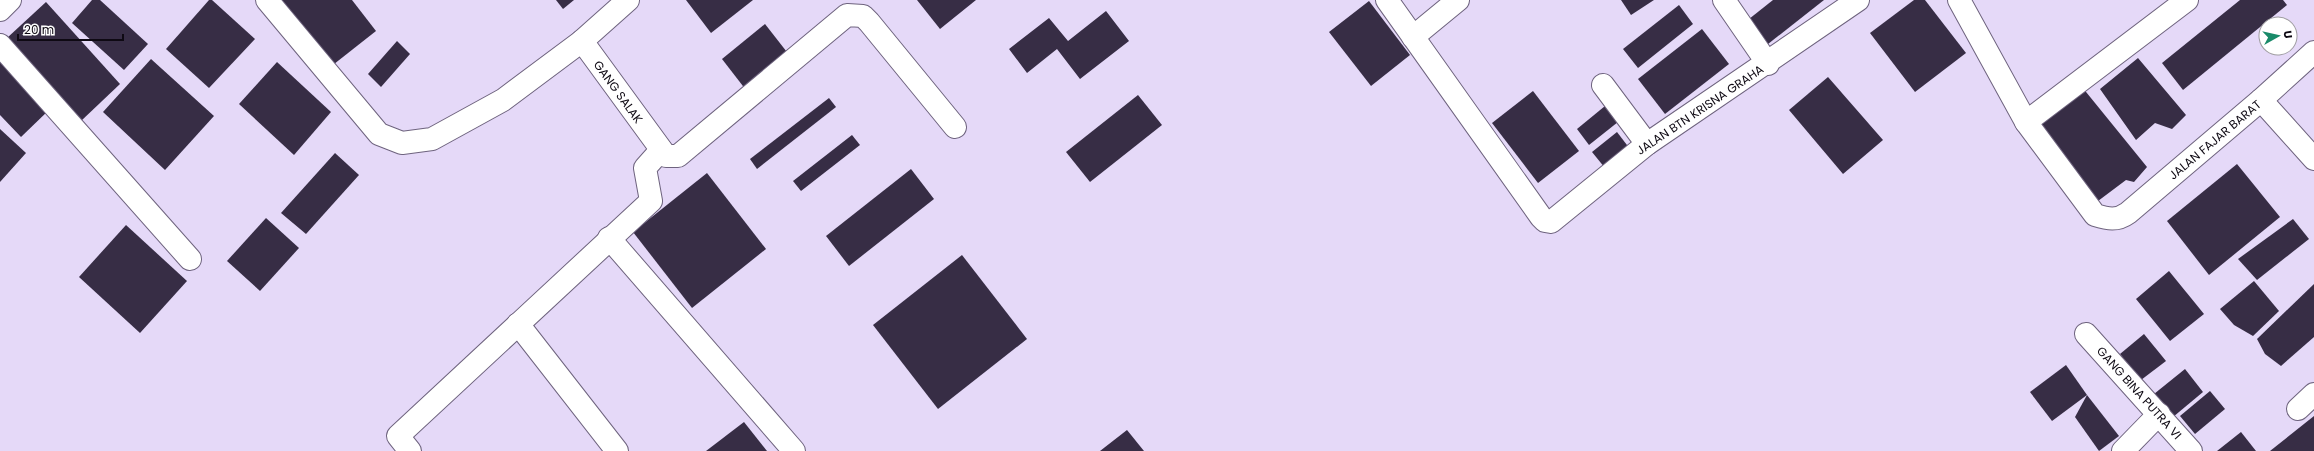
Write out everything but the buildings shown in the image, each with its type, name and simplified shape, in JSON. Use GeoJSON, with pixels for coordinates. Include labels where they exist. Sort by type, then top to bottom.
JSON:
{"type":"FeatureCollection","features":[{"type":"Feature","properties":{"kind":"street"},"geometry":{"type":"LineString","coordinates":[[0,10],[10,0]]}},
{"type":"Feature","properties":{"kind":"street"},"geometry":{"type":"LineString","coordinates":[[267,0],[379,134],[402,143],[432,139],[503,100],[582,41],[628,0]]}},
{"type":"Feature","properties":{"kind":"street"},"geometry":{"type":"LineString","coordinates":[[1387,0],[1413,36],[1458,0]]}},
{"type":"Feature","properties":{"kind":"street"},"geometry":{"type":"LineString","coordinates":[[1724,0],[1768,64]]}},
{"type":"Feature","properties":{"kind":"street","name":"JALAN BTN KRISNA GRAHA"},"geometry":{"type":"LineString","coordinates":[[1413,36],[1546,222],[1554,221],[1647,144],[1768,64],[1858,0]]}},
{"type":"Feature","properties":{"kind":"street"},"geometry":{"type":"LineString","coordinates":[[1958,0],[2026,122],[2187,0]]}},
{"type":"Feature","properties":{"kind":"street"},"geometry":{"type":"LineString","coordinates":[[410,451],[398,436],[609,238],[651,201],[645,168],[661,150],[666,156],[678,156],[847,15],[863,16],[869,22],[955,127]]}},
{"type":"Feature","properties":{"kind":"street","name":"GANG SALAK"},"geometry":{"type":"LineString","coordinates":[[582,41],[661,150]]}},
{"type":"Feature","properties":{"kind":"street"},"geometry":{"type":"LineString","coordinates":[[0,45],[190,260]]}},
{"type":"Feature","properties":{"kind":"street","name":"JALAN FAJAR BARAT"},"geometry":{"type":"LineString","coordinates":[[2026,122],[2095,215],[2110,220],[2121,218],[2261,100],[2314,52]]}},
{"type":"Feature","properties":{"kind":"street"},"geometry":{"type":"LineString","coordinates":[[1603,85],[1647,144]]}},
{"type":"Feature","properties":{"kind":"street"},"geometry":{"type":"LineString","coordinates":[[2261,100],[2314,159]]}},
{"type":"Feature","properties":{"kind":"street"},"geometry":{"type":"LineString","coordinates":[[609,238],[794,451]]}},
{"type":"Feature","properties":{"kind":"street"},"geometry":{"type":"LineString","coordinates":[[518,324],[617,451]]}},
{"type":"Feature","properties":{"kind":"street","name":"GANG BINA PUTRA VI"},"geometry":{"type":"LineString","coordinates":[[2086,334],[2191,451]]}},
{"type":"Feature","properties":{"kind":"street"},"geometry":{"type":"LineString","coordinates":[[2298,408],[2314,394]]}},
{"type":"Feature","properties":{"kind":"street"},"geometry":{"type":"LineString","coordinates":[[2123,451],[2159,414]]}}]}
